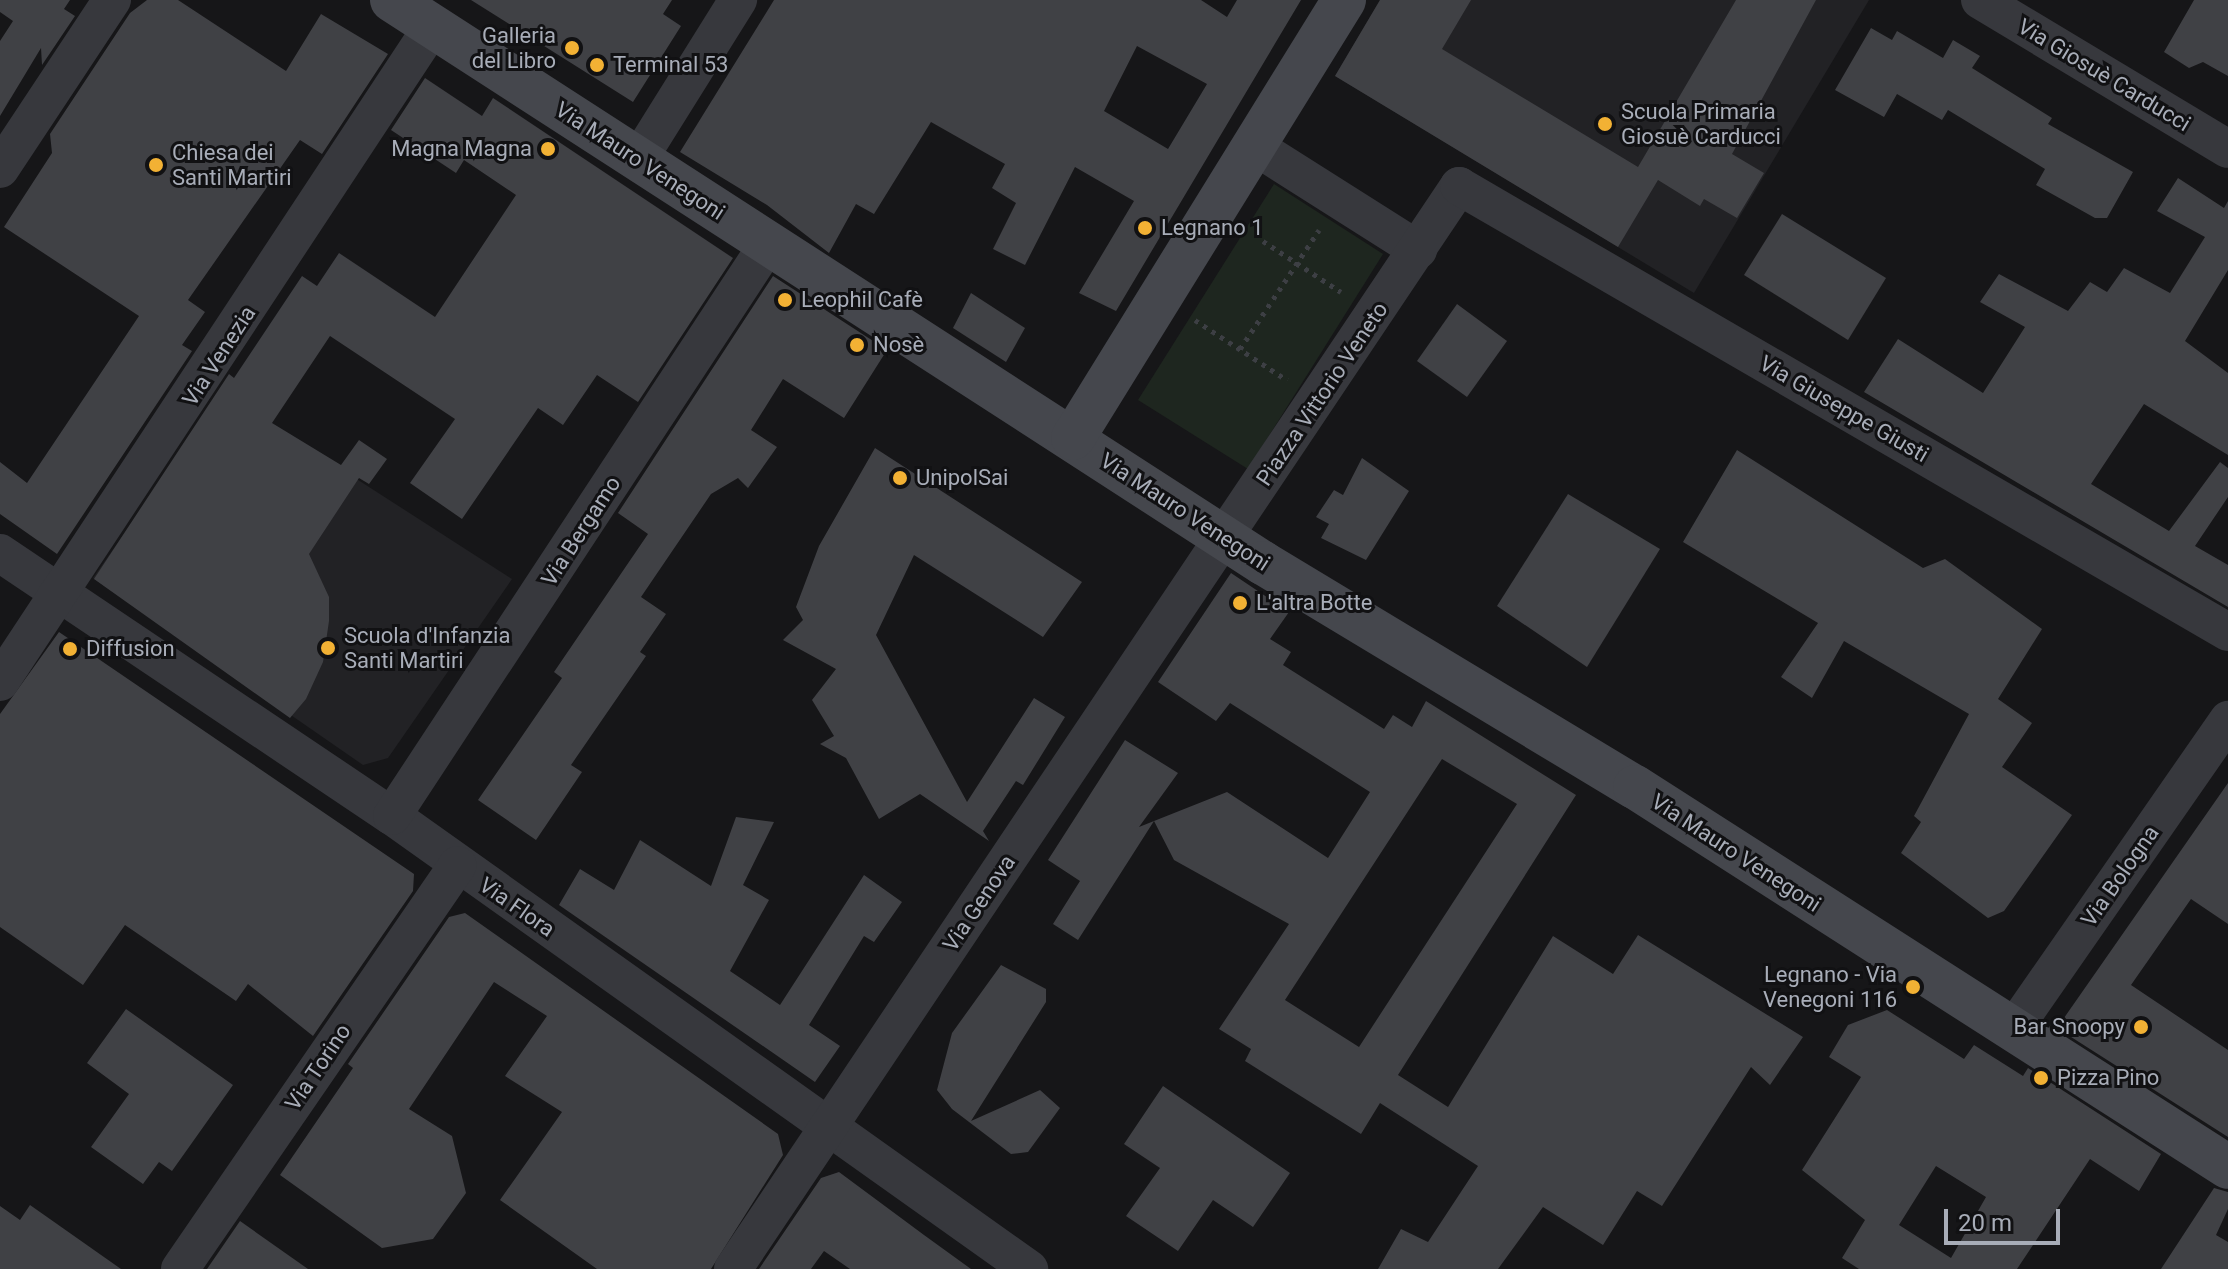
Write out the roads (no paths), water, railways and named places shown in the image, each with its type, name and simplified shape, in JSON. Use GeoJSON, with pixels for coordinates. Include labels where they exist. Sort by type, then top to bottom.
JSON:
{"type":"FeatureCollection","features":[{"type":"Feature","properties":{"kind":"street"},"geometry":{"type":"LineString","coordinates":[[0,169],[112,0]]}},
{"type":"Feature","properties":{"kind":"street","name":"Via Mauro Venegoni"},"geometry":{"type":"LineString","coordinates":[[392,0],[1225,538],[1635,787],[2228,1167]]}},
{"type":"Feature","properties":{"kind":"street"},"geometry":{"type":"LineString","coordinates":[[638,160],[738,0]]}},
{"type":"Feature","properties":{"kind":"street"},"geometry":{"type":"LineString","coordinates":[[1073,438],[1162,299],[1344,0]]}},
{"type":"Feature","properties":{"kind":"street","name":"Via Giosuè Carducci"},"geometry":{"type":"LineString","coordinates":[[1980,0],[2228,149]]}},
{"type":"Feature","properties":{"kind":"street","name":"Via Venezia"},"geometry":{"type":"LineString","coordinates":[[0,682],[61,596],[432,27]]}},
{"type":"Feature","properties":{"kind":"street"},"geometry":{"type":"LineString","coordinates":[[1256,147],[1418,250]]}},
{"type":"Feature","properties":{"kind":"street","name":"Piazza Vittorio Veneto"},"geometry":{"type":"LineString","coordinates":[[1225,538],[1459,186]]}},
{"type":"Feature","properties":{"kind":"street","name":"Via Giuseppe Giusti"},"geometry":{"type":"LineString","coordinates":[[1459,186],[2228,632]]}},
{"type":"Feature","properties":{"kind":"street","name":"Via Bergamo"},"geometry":{"type":"LineString","coordinates":[[392,816],[768,244]]}},
{"type":"Feature","properties":{"kind":"street","name":"Via Genova"},"geometry":{"type":"LineString","coordinates":[[733,1269],[1225,538]]}},
{"type":"Feature","properties":{"kind":"street","name":"Via Flora"},"geometry":{"type":"LineString","coordinates":[[0,553],[392,816],[1029,1269]]}},
{"type":"Feature","properties":{"kind":"street","name":"Via Bologna"},"geometry":{"type":"LineString","coordinates":[[2012,1031],[2228,720]]}},
{"type":"Feature","properties":{"kind":"street","name":"Via Torino"},"geometry":{"type":"LineString","coordinates":[[180,1269],[458,865]]}},
{"type":"Feature","properties":{"kind":"place","name":"Galleria del Libro"},"geometry":{"type":"Point","coordinates":[572,48]}},
{"type":"Feature","properties":{"kind":"place","name":"Terminal 53"},"geometry":{"type":"Point","coordinates":[597,65]}},
{"type":"Feature","properties":{"kind":"place","name":"Scuola Primaria Giosuè Carducci"},"geometry":{"type":"Point","coordinates":[1605,124]}},
{"type":"Feature","properties":{"kind":"place","name":"Magna Magna"},"geometry":{"type":"Point","coordinates":[548,149]}},
{"type":"Feature","properties":{"kind":"place","name":"Chiesa dei Santi Martiri"},"geometry":{"type":"Point","coordinates":[156,165]}},
{"type":"Feature","properties":{"kind":"place","name":"Legnano 1"},"geometry":{"type":"Point","coordinates":[1145,228]}},
{"type":"Feature","properties":{"kind":"place","name":"Leophil Cafè"},"geometry":{"type":"Point","coordinates":[785,300]}},
{"type":"Feature","properties":{"kind":"place","name":"Nosè"},"geometry":{"type":"Point","coordinates":[857,345]}},
{"type":"Feature","properties":{"kind":"place","name":"UnipolSai"},"geometry":{"type":"Point","coordinates":[900,478]}},
{"type":"Feature","properties":{"kind":"place","name":"L'altra Botte"},"geometry":{"type":"Point","coordinates":[1240,603]}},
{"type":"Feature","properties":{"kind":"place","name":"Scuola d'Infanzia Santi Martiri"},"geometry":{"type":"Point","coordinates":[328,648]}},
{"type":"Feature","properties":{"kind":"place","name":"Diffusion"},"geometry":{"type":"Point","coordinates":[70,649]}},
{"type":"Feature","properties":{"kind":"place","name":"Legnano - Via Venegoni 116"},"geometry":{"type":"Point","coordinates":[1913,987]}},
{"type":"Feature","properties":{"kind":"place","name":"Bar Snoopy"},"geometry":{"type":"Point","coordinates":[2141,1027]}},
{"type":"Feature","properties":{"kind":"place","name":"Pizza Pino"},"geometry":{"type":"Point","coordinates":[2041,1078]}}]}
